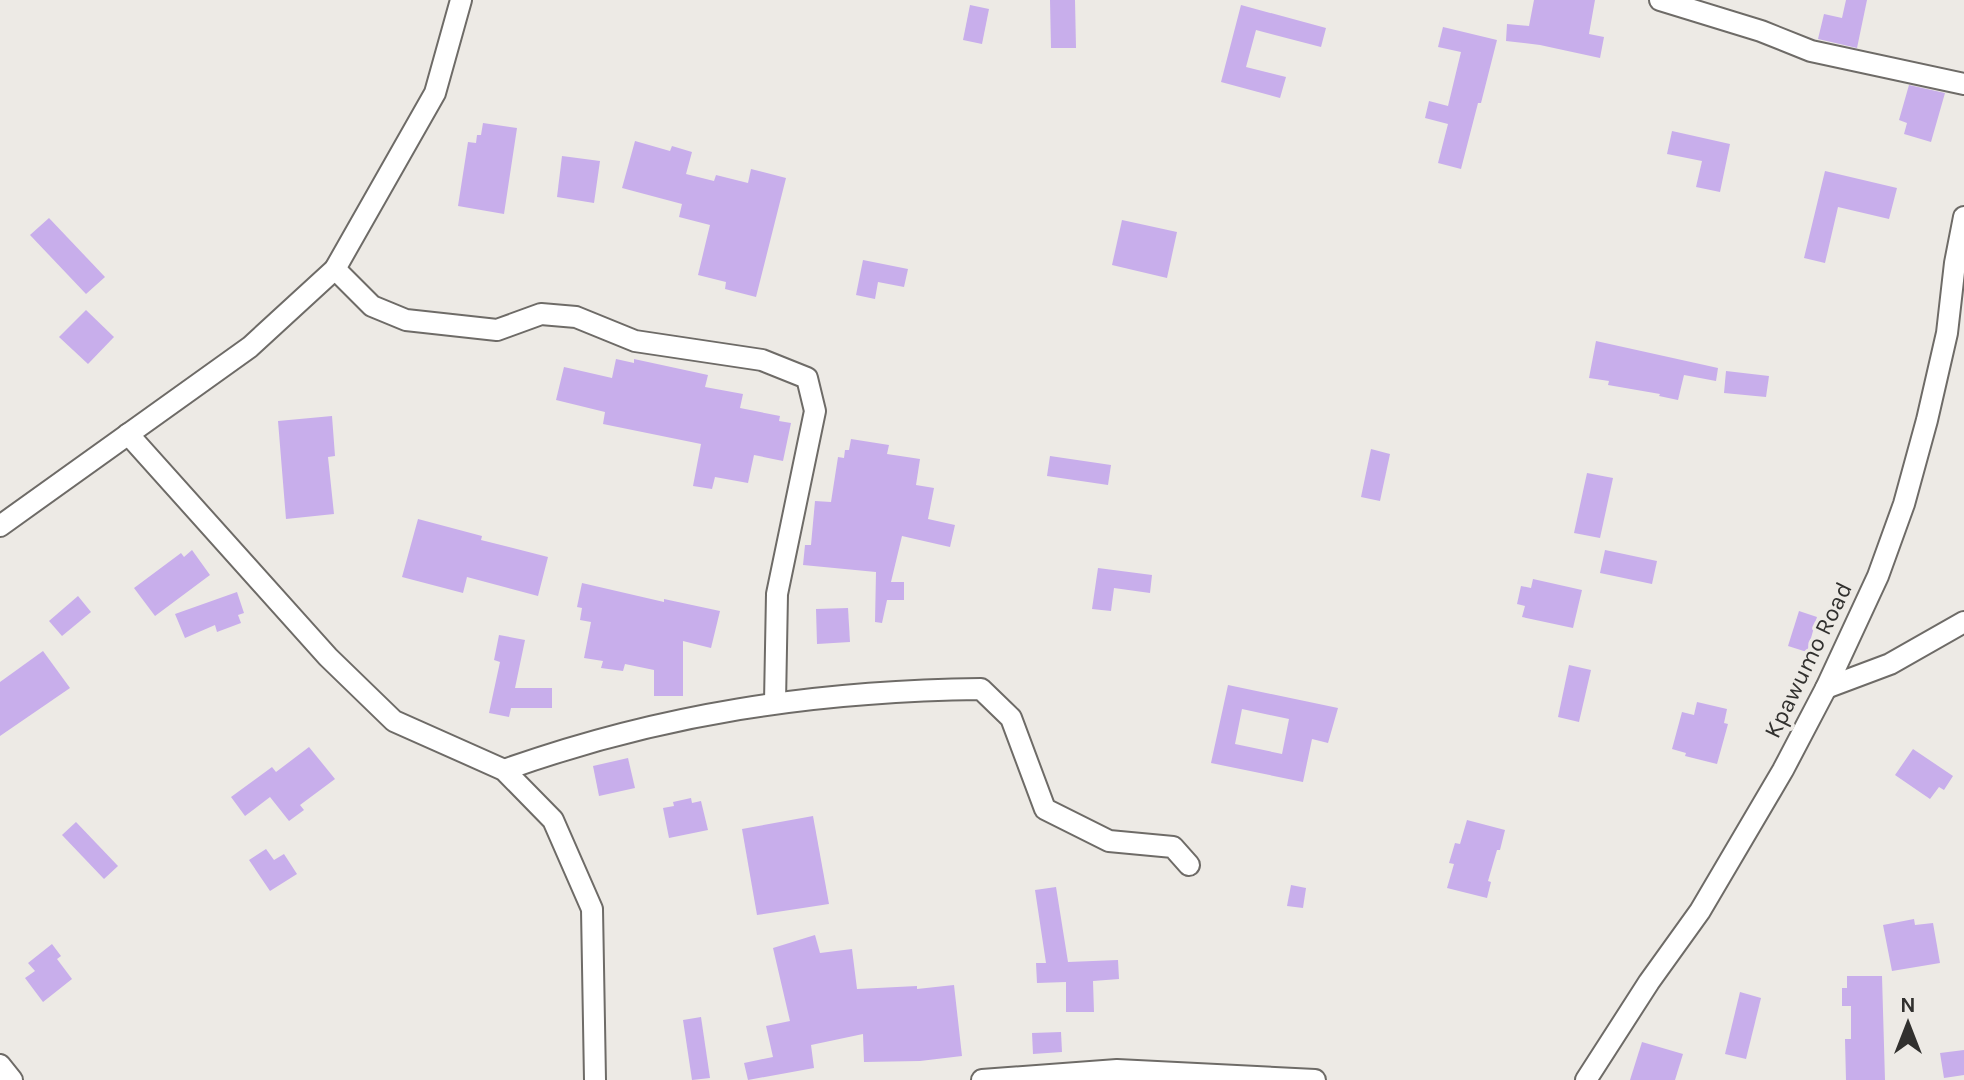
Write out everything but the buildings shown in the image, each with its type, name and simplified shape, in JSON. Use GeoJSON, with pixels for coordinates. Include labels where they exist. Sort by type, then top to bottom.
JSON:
{"type":"FeatureCollection","features":[{"type":"Feature","properties":{"kind":"street"},"geometry":{"type":"LineString","coordinates":[[0,526],[250,347],[335,269],[435,93],[461,0]]}},
{"type":"Feature","properties":{"kind":"street"},"geometry":{"type":"LineString","coordinates":[[1660,0],[1761,31],[1811,51],[1964,84]]}},
{"type":"Feature","properties":{"kind":"street","name":"Kpawumo Road"},"geometry":{"type":"LineString","coordinates":[[1586,1080],[1649,982],[1700,911],[1783,770],[1826,688],[1878,576],[1904,504],[1947,333],[1964,217]]}},
{"type":"Feature","properties":{"kind":"street"},"geometry":{"type":"LineString","coordinates":[[335,269],[372,306],[406,320],[497,330],[541,314],[576,317],[635,341],[762,360],[807,378],[815,411],[777,594],[775,702]]}},
{"type":"Feature","properties":{"kind":"street"},"geometry":{"type":"LineString","coordinates":[[128,434],[328,657],[394,721],[504,770],[553,820],[592,909],[595,1080]]}},
{"type":"Feature","properties":{"kind":"street"},"geometry":{"type":"LineString","coordinates":[[1826,688],[1890,664],[1964,622]]}},
{"type":"Feature","properties":{"kind":"street"},"geometry":{"type":"LineString","coordinates":[[504,770],[574,745],[775,702],[907,690],[981,689],[1011,718],[1045,809],[1109,841],[1173,847],[1189,865]]}},
{"type":"Feature","properties":{"kind":"street"},"geometry":{"type":"LineString","coordinates":[[0,1065],[12,1080]]}},
{"type":"Feature","properties":{"kind":"street"},"geometry":{"type":"LineString","coordinates":[[982,1080],[1117,1070],[1315,1080]]}}]}
